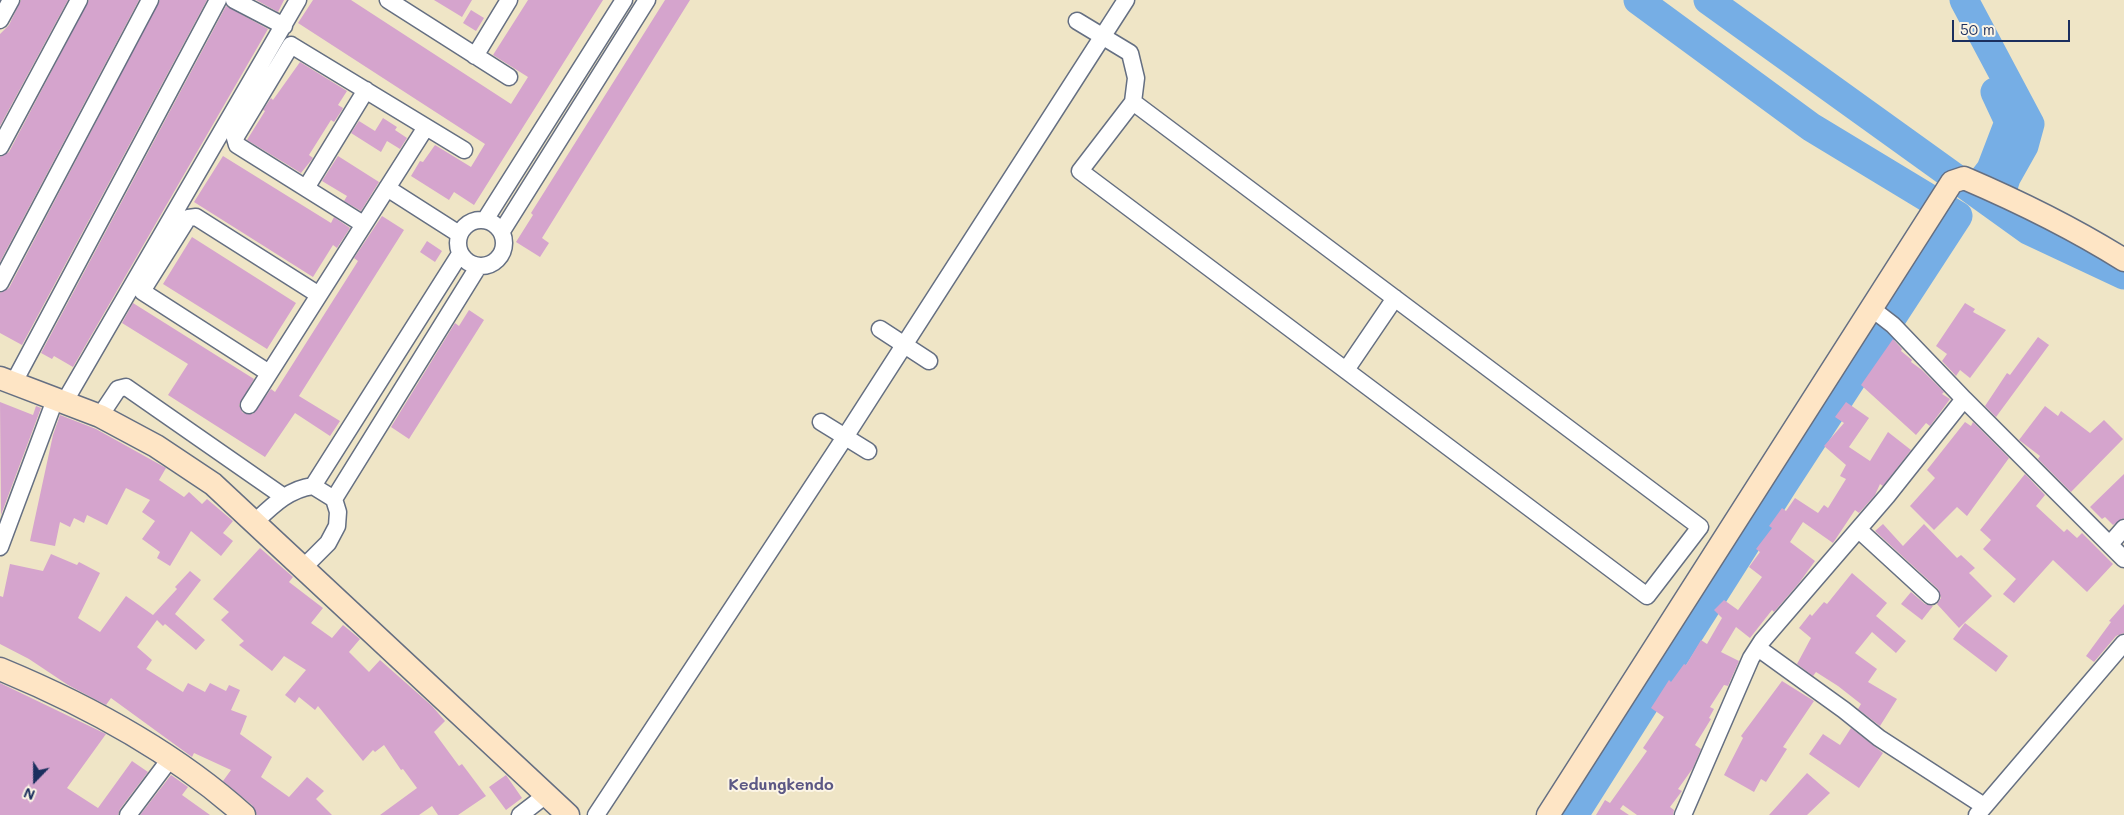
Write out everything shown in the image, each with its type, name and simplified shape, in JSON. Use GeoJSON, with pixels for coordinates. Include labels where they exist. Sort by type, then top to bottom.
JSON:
{"type":"FeatureCollection","features":[{"type":"Feature","properties":{"kind":"street"},"geometry":{"type":"LineString","coordinates":[[0,20],[11,0]]}},
{"type":"Feature","properties":{"kind":"street"},"geometry":{"type":"LineString","coordinates":[[0,146],[79,0]]}},
{"type":"Feature","properties":{"kind":"street"},"geometry":{"type":"LineString","coordinates":[[0,283],[150,0]]}},
{"type":"Feature","properties":{"kind":"street"},"geometry":{"type":"LineString","coordinates":[[218,0],[7,380],[100,416],[156,446],[213,484],[568,815]]}},
{"type":"Feature","properties":{"kind":"street"},"geometry":{"type":"LineString","coordinates":[[234,0],[284,26]]}},
{"type":"Feature","properties":{"kind":"street"},"geometry":{"type":"LineString","coordinates":[[2,541],[60,399],[298,0]]}},
{"type":"Feature","properties":{"kind":"street"},"geometry":{"type":"LineString","coordinates":[[388,0],[509,77]]}},
{"type":"Feature","properties":{"kind":"street"},"geometry":{"type":"LineString","coordinates":[[475,56],[509,0]]}},
{"type":"Feature","properties":{"kind":"street"},"geometry":{"type":"LineString","coordinates":[[485,220],[624,0]]}},
{"type":"Feature","properties":{"kind":"street"},"geometry":{"type":"LineString","coordinates":[[502,232],[647,0]]}},
{"type":"Feature","properties":{"kind":"street"},"geometry":{"type":"LineString","coordinates":[[596,815],[905,345],[1126,0]]}},
{"type":"Feature","properties":{"kind":"street"},"geometry":{"type":"LineString","coordinates":[[1077,21],[1130,54],[1136,78],[1133,102],[1080,172],[1647,596],[1700,527],[1133,102]]}},
{"type":"Feature","properties":{"kind":"street"},"geometry":{"type":"LineString","coordinates":[[363,224],[235,141],[291,45],[464,150]]}},
{"type":"Feature","properties":{"kind":"street"},"geometry":{"type":"LineString","coordinates":[[306,188],[366,90]]}},
{"type":"Feature","properties":{"kind":"street"},"geometry":{"type":"LineString","coordinates":[[249,405],[426,127]]}},
{"type":"Feature","properties":{"kind":"street"},"geometry":{"type":"LineString","coordinates":[[1548,815],[1875,310],[1952,182],[1964,178],[2004,195],[2080,233],[2124,260]]}},
{"type":"Feature","properties":{"kind":"street"},"geometry":{"type":"LineString","coordinates":[[387,188],[459,234]]}},
{"type":"Feature","properties":{"kind":"street"},"geometry":{"type":"LineString","coordinates":[[269,373],[144,292],[144,288],[178,233],[188,218],[196,217],[318,295]]}},
{"type":"Feature","properties":{"kind":"street"},"geometry":{"type":"LineString","coordinates":[[474,220],[485,220],[495,224],[502,232],[505,244],[501,256],[491,265],[478,267],[467,262],[460,254],[457,244],[459,234],[465,225],[474,220]]}},
{"type":"Feature","properties":{"kind":"street"},"geometry":{"type":"LineString","coordinates":[[313,486],[460,254]]}},
{"type":"Feature","properties":{"kind":"street"},"geometry":{"type":"LineString","coordinates":[[334,499],[478,267]]}},
{"type":"Feature","properties":{"kind":"street"},"geometry":{"type":"LineString","coordinates":[[1346,370],[1395,298]]}},
{"type":"Feature","properties":{"kind":"street"},"geometry":{"type":"LineString","coordinates":[[1875,310],[1893,325],[2124,559]]}},
{"type":"Feature","properties":{"kind":"street"},"geometry":{"type":"LineString","coordinates":[[880,329],[929,361]]}},
{"type":"Feature","properties":{"kind":"street"},"geometry":{"type":"LineString","coordinates":[[100,416],[118,389],[126,387],[284,497]]}},
{"type":"Feature","properties":{"kind":"street"},"geometry":{"type":"LineString","coordinates":[[1683,815],[1751,658],[1859,530],[1964,399]]}},
{"type":"Feature","properties":{"kind":"street"},"geometry":{"type":"LineString","coordinates":[[821,422],[868,451]]}},
{"type":"Feature","properties":{"kind":"street"},"geometry":{"type":"LineString","coordinates":[[335,452],[356,464]]}},
{"type":"Feature","properties":{"kind":"street"},"geometry":{"type":"LineString","coordinates":[[255,522],[284,497],[298,488],[313,486],[334,499],[338,512],[336,530],[328,543],[303,568]]}},
{"type":"Feature","properties":{"kind":"street"},"geometry":{"type":"LineString","coordinates":[[2110,544],[2124,528]]}},
{"type":"Feature","properties":{"kind":"street"},"geometry":{"type":"LineString","coordinates":[[1859,530],[1931,596]]}},
{"type":"Feature","properties":{"kind":"street"},"geometry":{"type":"LineString","coordinates":[[1758,648],[1980,810],[2124,644]]}},
{"type":"Feature","properties":{"kind":"street"},"geometry":{"type":"LineString","coordinates":[[0,670],[71,701],[170,759],[197,776],[244,815]]}},
{"type":"Feature","properties":{"kind":"street"},"geometry":{"type":"LineString","coordinates":[[128,815],[170,759]]}},
{"type":"Feature","properties":{"kind":"street"},"geometry":{"type":"LineString","coordinates":[[520,815],[546,795]]}},
{"type":"Feature","properties":{"kind":"building"},"geometry":{"type":"Polygon","coordinates":[[[21,0],[68,0],[0,126],[0,34],[9,25],[21,0]]]}},
{"type":"Feature","properties":{"kind":"building"},"geometry":{"type":"Polygon","coordinates":[[[89,0],[139,0],[0,262],[0,157],[9,152],[89,0]]]}},
{"type":"Feature","properties":{"kind":"building"},"geometry":{"type":"Polygon","coordinates":[[[160,0],[207,0],[22,345],[0,333],[0,293],[9,288],[160,0]]]}},
{"type":"Feature","properties":{"kind":"building"},"geometry":{"type":"Polygon","coordinates":[[[256,0],[284,0],[278,12],[256,0]]]}},
{"type":"Feature","properties":{"kind":"building"},"geometry":{"type":"Polygon","coordinates":[[[313,0],[351,0],[511,104],[528,77],[493,55],[528,0],[603,0],[474,205],[454,192],[449,200],[411,176],[420,161],[423,162],[435,145],[471,167],[485,144],[298,23],[313,0]]]}},
{"type":"Feature","properties":{"kind":"building"},"geometry":{"type":"Polygon","coordinates":[[[434,0],[472,0],[462,17],[434,0]]]}},
{"type":"Feature","properties":{"kind":"building"},"geometry":{"type":"Polygon","coordinates":[[[665,0],[690,0],[542,238],[549,243],[540,257],[516,242],[533,215],[531,213],[665,0]]]}},
{"type":"Feature","properties":{"kind":"building"},"geometry":{"type":"Polygon","coordinates":[[[226,6],[268,29],[73,367],[54,356],[52,359],[41,353],[226,6]]]}},
{"type":"Feature","properties":{"kind":"building"},"geometry":{"type":"Polygon","coordinates":[[[471,10],[484,18],[476,31],[463,23],[471,10]]]}},
{"type":"Feature","properties":{"kind":"building"},"geometry":{"type":"Polygon","coordinates":[[[300,62],[347,91],[338,105],[343,108],[342,110],[334,122],[331,120],[309,155],[313,158],[301,173],[247,140],[271,98],[273,100],[300,62]]]}},
{"type":"Feature","properties":{"kind":"building"},"geometry":{"type":"Polygon","coordinates":[[[383,118],[397,127],[395,130],[407,138],[400,149],[387,141],[381,152],[351,133],[359,121],[375,131],[383,118]]]}},
{"type":"Feature","properties":{"kind":"building"},"geometry":{"type":"Polygon","coordinates":[[[223,156],[331,223],[334,217],[350,228],[337,248],[333,245],[313,277],[194,202],[223,156]]]}},
{"type":"Feature","properties":{"kind":"building"},"geometry":{"type":"Polygon","coordinates":[[[338,156],[379,182],[361,211],[344,201],[347,196],[322,181],[338,156]]]}},
{"type":"Feature","properties":{"kind":"building"},"geometry":{"type":"Polygon","coordinates":[[[382,216],[404,230],[299,396],[340,421],[330,436],[295,413],[265,457],[168,395],[188,364],[122,323],[133,303],[254,379],[239,405],[243,413],[253,414],[271,389],[275,392],[358,261],[354,258],[382,216]]]}},
{"type":"Feature","properties":{"kind":"building"},"geometry":{"type":"Polygon","coordinates":[[[192,237],[296,303],[267,349],[163,284],[192,237]]]}},
{"type":"Feature","properties":{"kind":"building"},"geometry":{"type":"Polygon","coordinates":[[[427,241],[442,251],[435,262],[420,252],[427,241]]]}},
{"type":"Feature","properties":{"kind":"building"},"geometry":{"type":"Polygon","coordinates":[[[1965,303],[1975,309],[1973,312],[2006,330],[1970,378],[1960,370],[1956,376],[1942,361],[1947,354],[1936,346],[1965,303]]]}},
{"type":"Feature","properties":{"kind":"building"},"geometry":{"type":"Polygon","coordinates":[[[469,310],[484,320],[409,439],[391,427],[455,323],[459,326],[469,310]]]}},
{"type":"Feature","properties":{"kind":"building"},"geometry":{"type":"Polygon","coordinates":[[[2038,337],[2049,345],[1996,417],[1985,406],[2007,373],[2010,375],[2038,337]]]}},
{"type":"Feature","properties":{"kind":"building"},"geometry":{"type":"Polygon","coordinates":[[[1893,339],[1902,349],[1901,351],[1912,360],[1911,362],[1944,392],[1942,394],[1950,399],[1930,426],[1926,423],[1916,435],[1861,385],[1893,339]]]}},
{"type":"Feature","properties":{"kind":"building"},"geometry":{"type":"Polygon","coordinates":[[[0,402],[33,415],[36,406],[41,408],[1,515],[0,402]]]}},
{"type":"Feature","properties":{"kind":"building"},"geometry":{"type":"Polygon","coordinates":[[[1846,402],[1869,418],[1849,447],[1870,461],[1888,432],[1911,450],[1883,486],[1880,484],[1875,495],[1859,513],[1855,510],[1833,543],[1803,522],[1790,542],[1815,561],[1799,583],[1774,612],[1772,610],[1750,638],[1736,627],[1721,652],[1739,661],[1728,686],[1724,685],[1710,707],[1714,709],[1709,718],[1711,719],[1695,745],[1701,749],[1693,768],[1678,789],[1682,791],[1670,807],[1674,810],[1673,815],[1637,815],[1623,805],[1620,809],[1629,815],[1596,815],[1605,800],[1610,803],[1647,751],[1643,748],[1664,717],[1651,708],[1669,680],[1671,682],[1684,664],[1686,665],[1701,640],[1707,644],[1722,618],[1714,610],[1724,600],[1738,610],[1762,577],[1749,567],[1760,552],[1756,549],[1772,528],[1769,526],[1782,508],[1786,511],[1795,498],[1818,513],[1824,505],[1828,508],[1846,479],[1840,476],[1846,465],[1824,446],[1844,423],[1835,417],[1846,402]]]}},
{"type":"Feature","properties":{"kind":"building"},"geometry":{"type":"Polygon","coordinates":[[[2045,406],[2058,416],[2061,411],[2090,433],[2104,420],[2123,439],[2071,492],[2038,459],[2040,456],[2019,440],[2045,406]]]}},
{"type":"Feature","properties":{"kind":"building"},"geometry":{"type":"Polygon","coordinates":[[[60,415],[96,429],[166,468],[159,480],[184,497],[189,492],[202,504],[207,499],[233,521],[223,533],[233,541],[221,556],[191,531],[170,566],[157,558],[160,552],[142,539],[155,521],[142,512],[150,500],[126,488],[107,525],[87,515],[84,523],[74,518],[70,527],[60,522],[55,546],[30,541],[53,435],[60,415]]]}},
{"type":"Feature","properties":{"kind":"building"},"geometry":{"type":"Polygon","coordinates":[[[1965,422],[1971,426],[1973,422],[2009,458],[1967,516],[1957,507],[1934,530],[1910,506],[1935,478],[1927,470],[1965,422]]]}},
{"type":"Feature","properties":{"kind":"building"},"geometry":{"type":"Polygon","coordinates":[[[2025,474],[2045,495],[2036,506],[2064,532],[2067,529],[2077,538],[2082,533],[2113,564],[2087,592],[2053,560],[2014,603],[2003,594],[2016,579],[1983,549],[1991,540],[1980,530],[2025,474]]]}},
{"type":"Feature","properties":{"kind":"building"},"geometry":{"type":"Polygon","coordinates":[[[2124,474],[2124,518],[2113,525],[2105,517],[2102,519],[2090,507],[2124,474]]]}},
{"type":"Feature","properties":{"kind":"building"},"geometry":{"type":"Polygon","coordinates":[[[1883,524],[1903,546],[1924,524],[1957,558],[1961,555],[1975,568],[1969,573],[1992,596],[1959,628],[1937,604],[1941,598],[1938,589],[1875,531],[1883,524]]]}},
{"type":"Feature","properties":{"kind":"building"},"geometry":{"type":"Polygon","coordinates":[[[260,548],[293,577],[289,582],[323,608],[311,623],[332,638],[343,625],[360,639],[349,652],[369,672],[380,660],[432,706],[445,721],[434,732],[459,766],[462,764],[486,796],[458,815],[438,815],[432,806],[419,815],[380,815],[417,788],[403,769],[401,770],[384,745],[375,752],[373,750],[363,761],[318,706],[315,710],[299,697],[295,703],[285,695],[306,670],[284,656],[272,671],[239,645],[244,641],[221,620],[229,612],[213,599],[260,548]]]}},
{"type":"Feature","properties":{"kind":"building"},"geometry":{"type":"Polygon","coordinates":[[[51,554],[77,565],[79,562],[100,573],[78,618],[100,632],[126,596],[153,615],[177,589],[175,587],[190,571],[201,580],[175,614],[205,640],[196,650],[165,624],[163,626],[157,620],[137,647],[152,660],[146,669],[183,692],[188,683],[205,692],[210,683],[226,691],[229,685],[240,690],[231,710],[247,716],[240,734],[272,757],[261,777],[289,797],[307,777],[324,791],[316,799],[332,815],[257,815],[252,805],[223,781],[231,770],[194,753],[192,757],[111,698],[106,705],[68,685],[29,659],[0,644],[0,596],[3,597],[10,564],[43,571],[51,554]]]}},
{"type":"Feature","properties":{"kind":"building"},"geometry":{"type":"Polygon","coordinates":[[[1852,573],[1887,603],[1876,616],[1906,641],[1896,653],[1872,632],[1855,653],[1877,669],[1868,682],[1897,699],[1880,726],[1858,709],[1861,704],[1838,686],[1816,672],[1813,676],[1797,664],[1811,638],[1799,628],[1810,614],[1812,616],[1824,602],[1827,604],[1852,573]]]}},
{"type":"Feature","properties":{"kind":"building"},"geometry":{"type":"Polygon","coordinates":[[[1911,592],[1925,604],[1933,606],[1922,620],[1901,604],[1911,592]]]}},
{"type":"Feature","properties":{"kind":"building"},"geometry":{"type":"Polygon","coordinates":[[[2124,604],[2124,633],[2116,636],[2094,662],[2086,656],[2111,622],[2109,621],[2124,604]]]}},
{"type":"Feature","properties":{"kind":"building"},"geometry":{"type":"Polygon","coordinates":[[[1965,623],[2008,656],[1996,672],[1953,639],[1965,623]]]}},
{"type":"Feature","properties":{"kind":"building"},"geometry":{"type":"Polygon","coordinates":[[[1782,681],[1814,701],[1783,747],[1787,749],[1766,782],[1761,779],[1754,792],[1724,775],[1743,738],[1741,736],[1782,681]]]}},
{"type":"Feature","properties":{"kind":"building"},"geometry":{"type":"Polygon","coordinates":[[[0,683],[106,734],[67,788],[98,808],[132,761],[148,772],[120,809],[118,815],[0,815],[0,683]]]}},
{"type":"Feature","properties":{"kind":"building"},"geometry":{"type":"Polygon","coordinates":[[[1851,728],[1883,753],[1859,788],[1809,754],[1823,734],[1840,745],[1851,728]]]}},
{"type":"Feature","properties":{"kind":"building"},"geometry":{"type":"Polygon","coordinates":[[[1807,773],[1830,793],[1807,815],[1769,815],[1807,773]]]}},
{"type":"Feature","properties":{"kind":"building"},"geometry":{"type":"Polygon","coordinates":[[[171,775],[188,787],[182,795],[210,815],[140,815],[171,775]]]}},
{"type":"Feature","properties":{"kind":"building"},"geometry":{"type":"Polygon","coordinates":[[[506,775],[522,798],[506,810],[489,787],[506,775]]]}},
{"type":"Feature","properties":{"kind":"waterway"},"geometry":{"type":"LineString","coordinates":[[1574,815],[1783,485],[1958,216],[1811,127],[1638,0]]}},
{"type":"Feature","properties":{"kind":"waterway"},"geometry":{"type":"LineString","coordinates":[[1708,0],[2028,230],[2124,275]]}},
{"type":"Feature","properties":{"kind":"waterway"},"geometry":{"type":"LineString","coordinates":[[1964,0],[2030,124],[2024,146],[2006,178],[1997,207]]}},
{"type":"Feature","properties":{"kind":"waterway"},"geometry":{"type":"LineString","coordinates":[[1981,182],[1991,169],[2009,122],[1995,92]]}},
{"type":"Feature","properties":{"kind":"district","name":"Kedungkendo"},"geometry":{"type":"Point","coordinates":[781,785]}}]}
